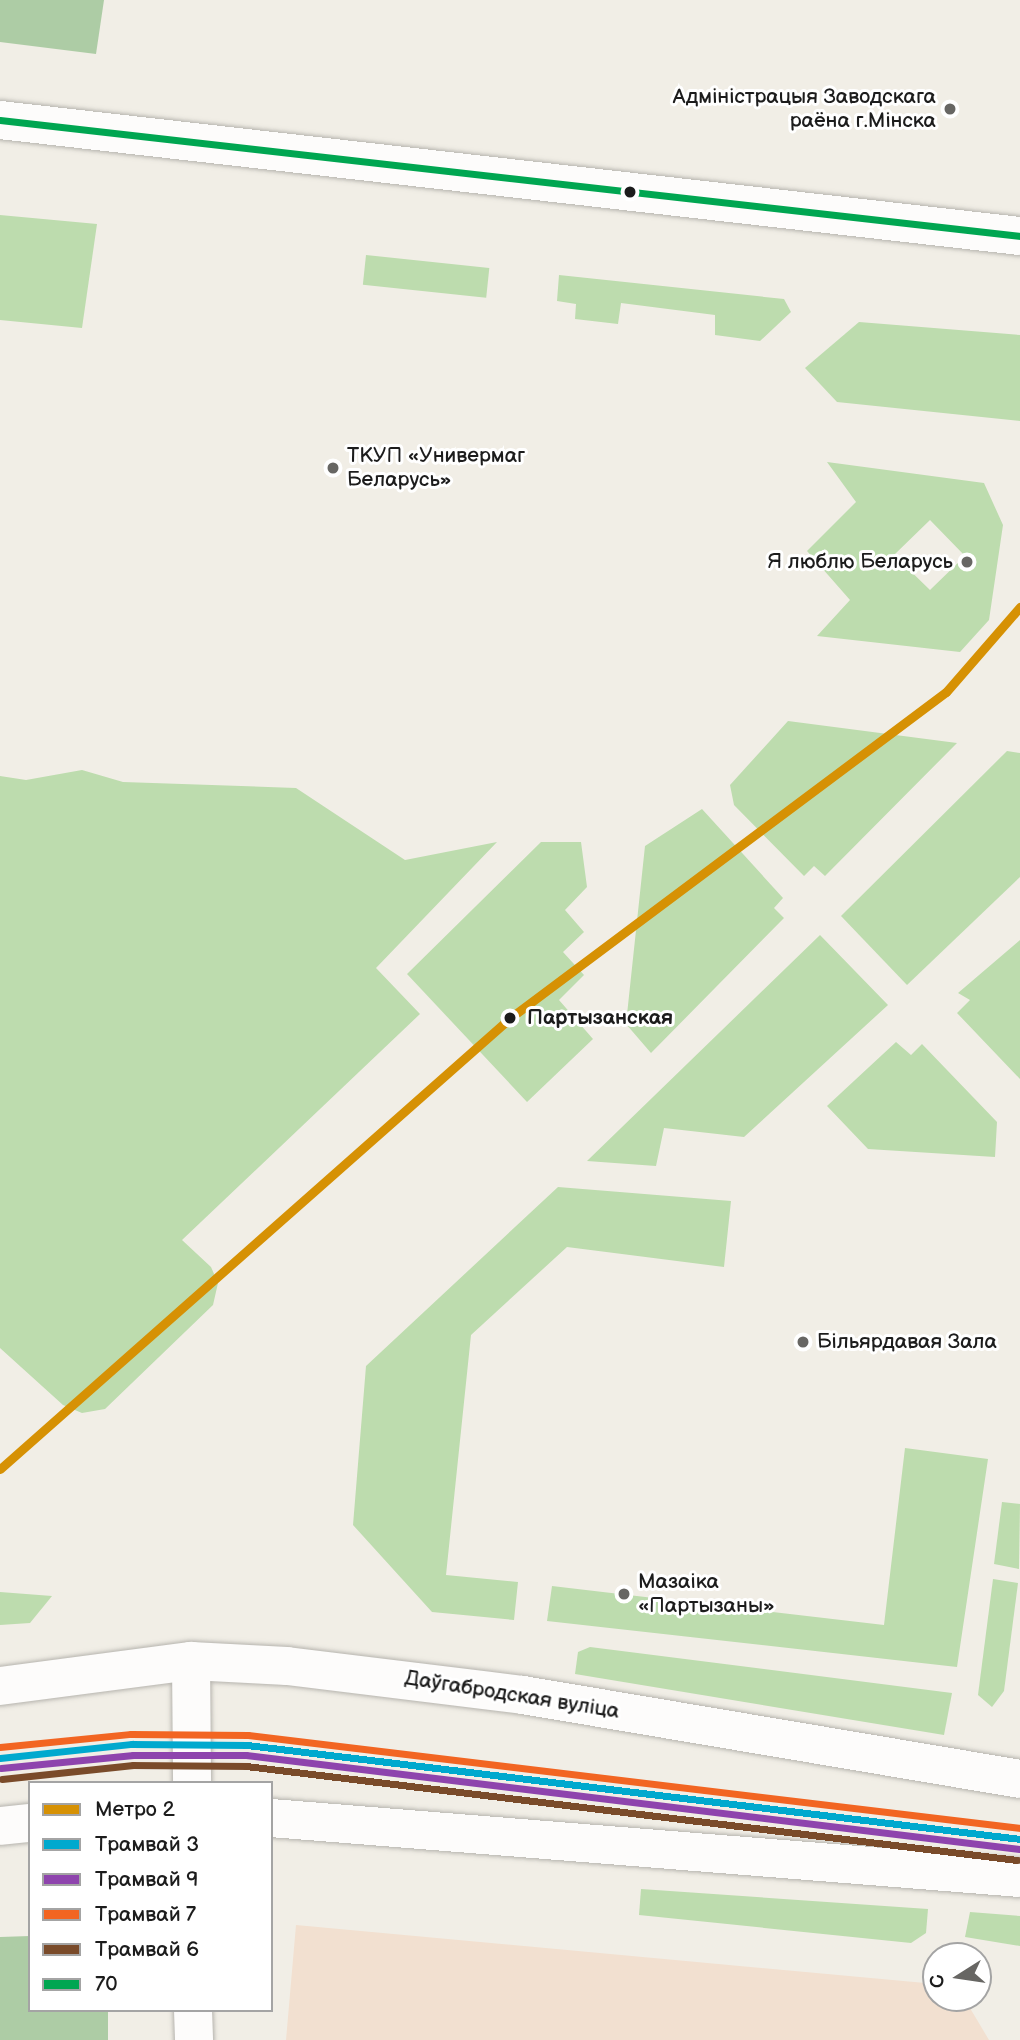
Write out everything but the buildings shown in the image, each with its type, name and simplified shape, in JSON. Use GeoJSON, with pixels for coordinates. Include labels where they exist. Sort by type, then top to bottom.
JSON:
{"type":"FeatureCollection","features":[{"type":"Feature","properties":{"kind":"main road"},"geometry":{"type":"LineString","coordinates":[[0,120],[1020,236]]}},
{"type":"Feature","properties":{"kind":"main road"},"geometry":{"type":"LineString","coordinates":[[191,1661],[192,1781]]}},
{"type":"Feature","properties":{"kind":"main road","name":"Даўгабродская вуліца"},"geometry":{"type":"LineString","coordinates":[[0,1686],[191,1661],[246,1662],[414,1680],[760,1732],[1020,1779]]}},
{"type":"Feature","properties":{"kind":"main road"},"geometry":{"type":"LineString","coordinates":[[273,1818],[1020,1878]]}},
{"type":"Feature","properties":{"kind":"main road"},"geometry":{"type":"LineString","coordinates":[[0,1826],[28,1823]]}},
{"type":"Feature","properties":{"kind":"main road"},"geometry":{"type":"LineString","coordinates":[[193,2012],[194,2040]]}},
{"type":"Feature","properties":{"kind":"shaded area"},"geometry":{"type":"Polygon","coordinates":[[[296,1925],[922,1983],[922,2012],[972,2012],[989,2040],[286,2040],[296,1925]]]}},
{"type":"Feature","properties":{"kind":"green space"},"geometry":{"type":"Polygon","coordinates":[[[0,0],[104,0],[96,54],[0,42],[0,0]]]}},
{"type":"Feature","properties":{"kind":"green space"},"geometry":{"type":"Polygon","coordinates":[[[0,215],[97,224],[82,328],[0,320],[0,215]]]}},
{"type":"Feature","properties":{"kind":"green space"},"geometry":{"type":"Polygon","coordinates":[[[366,255],[489,268],[486,298],[363,285],[366,255]]]}},
{"type":"Feature","properties":{"kind":"green space"},"geometry":{"type":"Polygon","coordinates":[[[559,275],[784,299],[791,312],[760,341],[715,335],[715,315],[621,303],[618,324],[575,319],[576,304],[557,301],[559,275]]]}},
{"type":"Feature","properties":{"kind":"green space"},"geometry":{"type":"Polygon","coordinates":[[[859,322],[1020,335],[1020,421],[837,402],[805,368],[859,322]]]}},
{"type":"Feature","properties":{"kind":"green space"},"geometry":{"type":"Polygon","coordinates":[[[827,462],[984,483],[1003,525],[989,620],[960,652],[817,636],[850,600],[807,551],[856,502],[827,462]],[[930,520],[894,555],[930,590],[965,556],[930,520]]]}},
{"type":"Feature","properties":{"kind":"green space"},"geometry":{"type":"Polygon","coordinates":[[[788,721],[957,743],[825,876],[814,866],[804,876],[734,805],[730,785],[788,721]]]}},
{"type":"Feature","properties":{"kind":"green space"},"geometry":{"type":"Polygon","coordinates":[[[1007,751],[1020,753],[1020,877],[907,985],[841,916],[1007,751]]]}},
{"type":"Feature","properties":{"kind":"green space"},"geometry":{"type":"Polygon","coordinates":[[[82,770],[123,782],[296,788],[405,860],[497,842],[376,968],[420,1014],[182,1240],[211,1267],[218,1283],[213,1305],[105,1409],[82,1413],[63,1405],[0,1348],[0,776],[26,780],[82,770]]]}},
{"type":"Feature","properties":{"kind":"green space"},"geometry":{"type":"Polygon","coordinates":[[[702,809],[783,898],[774,908],[784,918],[651,1053],[626,1024],[645,846],[702,809]]]}},
{"type":"Feature","properties":{"kind":"green space"},"geometry":{"type":"Polygon","coordinates":[[[541,842],[581,842],[587,887],[565,910],[584,932],[563,952],[584,975],[559,1000],[593,1039],[527,1102],[407,974],[541,842]]]}},
{"type":"Feature","properties":{"kind":"green space"},"geometry":{"type":"Polygon","coordinates":[[[820,935],[888,1005],[744,1137],[664,1128],[656,1166],[587,1161],[820,935]]]}},
{"type":"Feature","properties":{"kind":"green space"},"geometry":{"type":"Polygon","coordinates":[[[1020,940],[1020,1079],[957,1013],[970,1000],[958,993],[1020,940]]]}},
{"type":"Feature","properties":{"kind":"green space"},"geometry":{"type":"Polygon","coordinates":[[[896,1042],[911,1055],[922,1044],[997,1122],[995,1157],[868,1149],[827,1106],[896,1042]]]}},
{"type":"Feature","properties":{"kind":"green space"},"geometry":{"type":"Polygon","coordinates":[[[558,1187],[731,1201],[724,1267],[567,1247],[471,1335],[446,1575],[518,1582],[514,1620],[432,1612],[353,1525],[366,1366],[558,1187]]]}},
{"type":"Feature","properties":{"kind":"green space"},"geometry":{"type":"Polygon","coordinates":[[[905,1448],[988,1459],[957,1667],[547,1621],[552,1586],[884,1625],[905,1448]]]}},
{"type":"Feature","properties":{"kind":"green space"},"geometry":{"type":"Polygon","coordinates":[[[1002,1502],[1020,1504],[1019,1569],[994,1564],[1002,1502]]]}},
{"type":"Feature","properties":{"kind":"green space"},"geometry":{"type":"Polygon","coordinates":[[[993,1579],[1018,1583],[1004,1691],[992,1707],[978,1695],[993,1579]]]}},
{"type":"Feature","properties":{"kind":"green space"},"geometry":{"type":"Polygon","coordinates":[[[0,1592],[52,1596],[30,1623],[0,1625],[0,1592]]]}},
{"type":"Feature","properties":{"kind":"green space"},"geometry":{"type":"Polygon","coordinates":[[[590,1647],[952,1693],[944,1735],[575,1674],[578,1652],[590,1647]]]}},
{"type":"Feature","properties":{"kind":"green space"},"geometry":{"type":"Polygon","coordinates":[[[641,1889],[928,1909],[926,1933],[911,1943],[639,1915],[641,1889]]]}},
{"type":"Feature","properties":{"kind":"green space"},"geometry":{"type":"Polygon","coordinates":[[[970,1912],[1020,1916],[1020,1946],[965,1937],[970,1912]]]}},
{"type":"Feature","properties":{"kind":"green space"},"geometry":{"type":"Polygon","coordinates":[[[28,1936],[28,2012],[108,2012],[108,2040],[0,2040],[0,1937],[28,1936]]]}},
{"type":"Feature","properties":{"kind":"metro line","name":"2"},"geometry":{"type":"LineString","coordinates":[[0,1469],[510,1018],[946,692],[1020,607]]}},
{"type":"Feature","properties":{"kind":"tram line","name":"7"},"geometry":{"type":"LineString","coordinates":[[0,1747],[131,1734],[248,1735],[1020,1828]]}},
{"type":"Feature","properties":{"kind":"tram line","name":"3"},"geometry":{"type":"LineString","coordinates":[[0,1758],[132,1744],[247,1745],[1020,1839]]}},
{"type":"Feature","properties":{"kind":"tram line","name":"9"},"geometry":{"type":"LineString","coordinates":[[1,1768],[133,1755],[246,1755],[1019,1849]]}},
{"type":"Feature","properties":{"kind":"tram line","name":"6"},"geometry":{"type":"LineString","coordinates":[[2,1779],[133,1765],[246,1766],[1017,1860]]}},
{"type":"Feature","properties":{"kind":"transit line","name":"70"},"geometry":{"type":"LineString","coordinates":[[0,120],[1020,236]]}},
{"type":"Feature","properties":{"kind":"place","name":"Адміністрацыя Заводскага раёна г.Мінска"},"geometry":{"type":"Point","coordinates":[950,109]}},
{"type":"Feature","properties":{"kind":"place","name":"ТКУП «Универмаг Беларусь»"},"geometry":{"type":"Point","coordinates":[333,468]}},
{"type":"Feature","properties":{"kind":"place","name":"Я люблю Беларусь"},"geometry":{"type":"Point","coordinates":[967,562]}},
{"type":"Feature","properties":{"kind":"place","name":"Партызанская"},"geometry":{"type":"Point","coordinates":[510,1018]}},
{"type":"Feature","properties":{"kind":"place","name":"Більярдавая Зала"},"geometry":{"type":"Point","coordinates":[803,1342]}},
{"type":"Feature","properties":{"kind":"place","name":"Мазаіка «Партызаны»"},"geometry":{"type":"Point","coordinates":[624,1594]}}]}
